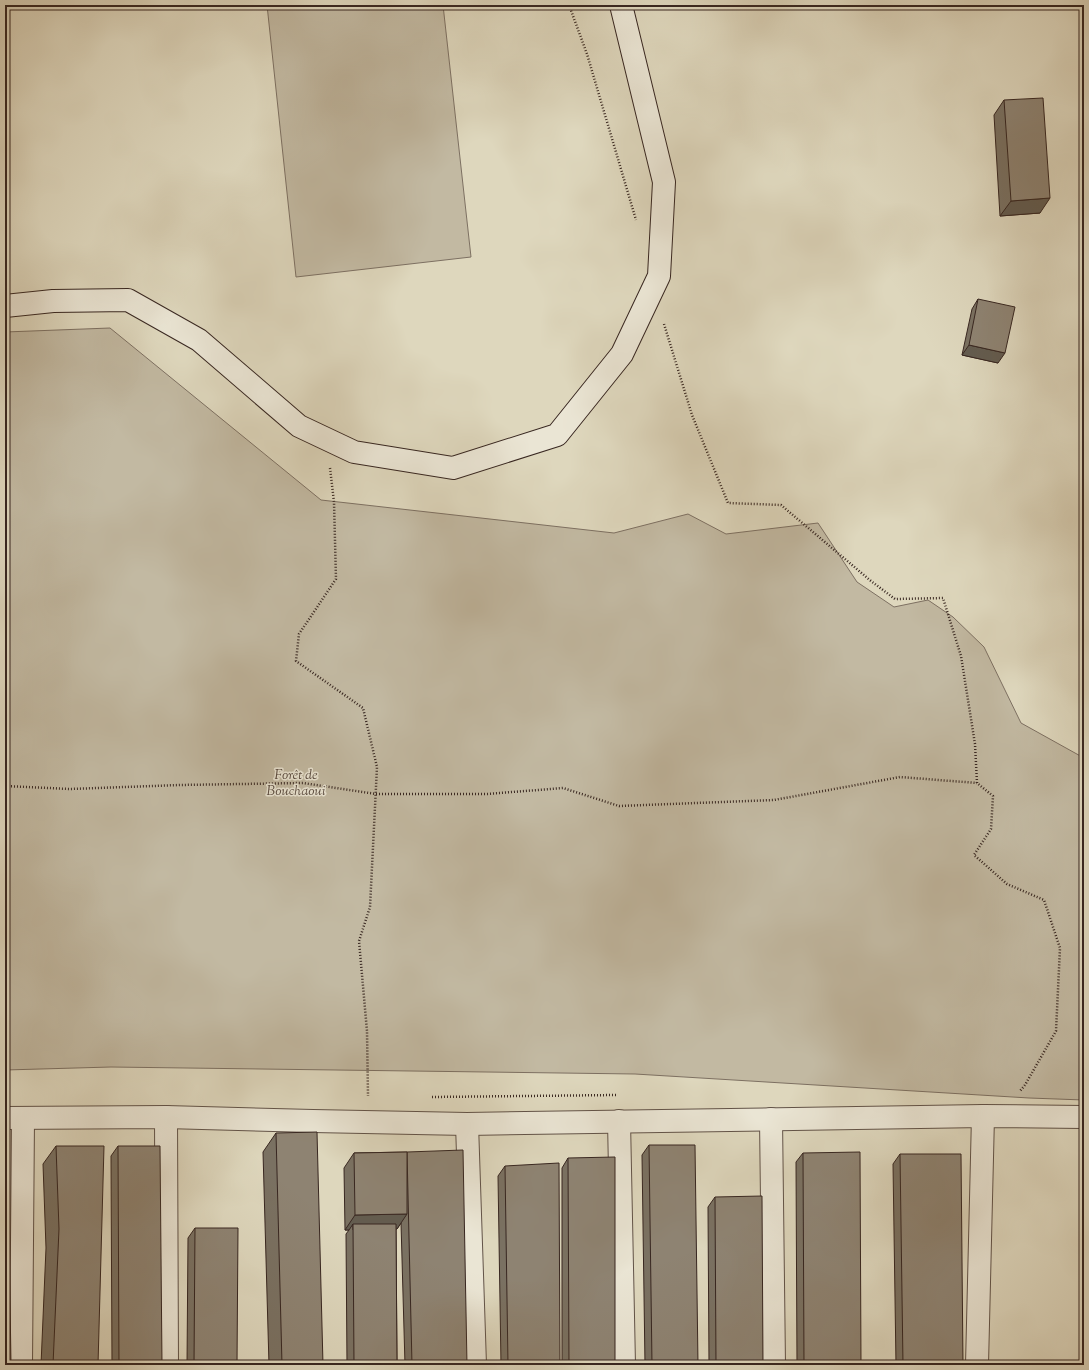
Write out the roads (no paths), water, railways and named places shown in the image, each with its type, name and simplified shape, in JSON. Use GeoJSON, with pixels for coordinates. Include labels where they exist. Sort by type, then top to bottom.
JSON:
{"type":"FeatureCollection","features":[{"type":"Feature","properties":{"kind":"street"},"geometry":{"type":"LineString","coordinates":[[5,306],[53,301],[128,300],[199,340],[299,426],[354,452],[453,468],[557,435],[622,354],[660,276],[664,182],[620,5]]}},
{"type":"Feature","properties":{"kind":"street"},"geometry":{"type":"LineString","coordinates":[[21,1365],[14,1118],[166,1116],[314,1129],[619,1121],[983,1116],[1084,1117]]}},
{"type":"Feature","properties":{"kind":"street"},"geometry":{"type":"LineString","coordinates":[[166,1116],[167,1365]]}},
{"type":"Feature","properties":{"kind":"street"},"geometry":{"type":"LineString","coordinates":[[977,1365],[983,1116]]}},
{"type":"Feature","properties":{"kind":"street"},"geometry":{"type":"LineString","coordinates":[[771,1119],[774,1365]]}},
{"type":"Feature","properties":{"kind":"street"},"geometry":{"type":"LineString","coordinates":[[619,1121],[624,1365]]}},
{"type":"Feature","properties":{"kind":"street"},"geometry":{"type":"LineString","coordinates":[[467,1124],[475,1365]]}},
{"type":"Feature","properties":{"kind":"park label","name":"Forêt de Bouchaoui"},"geometry":{"type":"Point","coordinates":[296,784]}}]}
